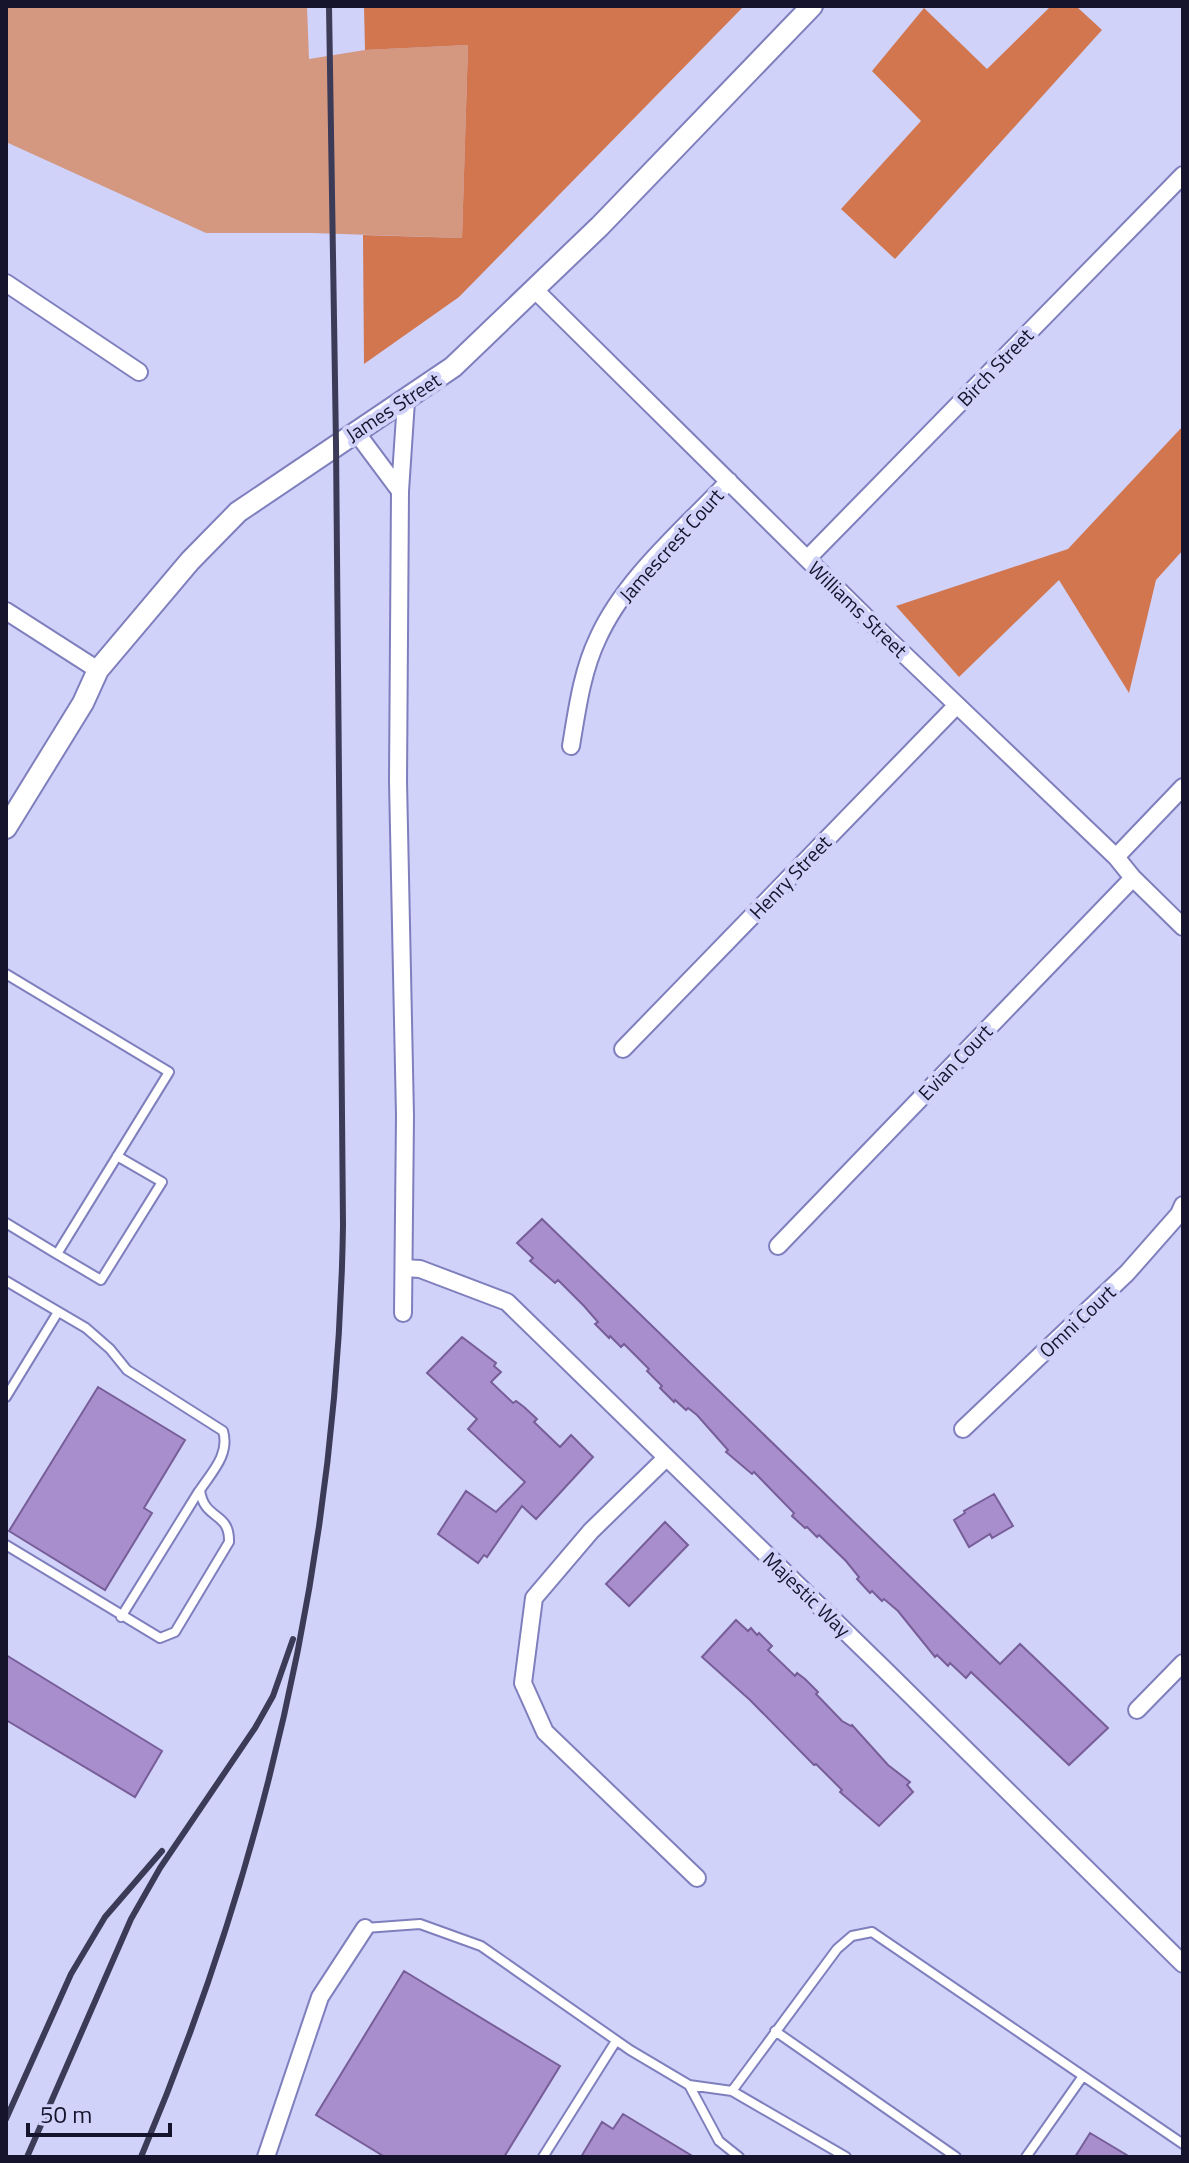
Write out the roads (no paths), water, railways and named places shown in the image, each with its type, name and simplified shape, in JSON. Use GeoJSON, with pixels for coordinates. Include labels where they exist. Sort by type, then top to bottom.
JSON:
{"type":"FeatureCollection","features":[{"type":"Feature","properties":{"kind":"street","name":"James Street"},"geometry":{"type":"LineString","coordinates":[[6,828],[83,703],[98,670],[190,561],[238,512],[453,367],[600,226],[812,6]]}},
{"type":"Feature","properties":{"kind":"street","name":"Birch Street"},"geometry":{"type":"LineString","coordinates":[[807,559],[1183,175]]}},
{"type":"Feature","properties":{"kind":"street"},"geometry":{"type":"LineString","coordinates":[[6,283],[139,372]]}},
{"type":"Feature","properties":{"kind":"street","name":"Williams Street"},"geometry":{"type":"LineString","coordinates":[[534,289],[807,559],[1116,857],[1183,927]]}},
{"type":"Feature","properties":{"kind":"street"},"geometry":{"type":"LineString","coordinates":[[403,1313],[405,1116],[398,781],[400,491],[406,401]]}},
{"type":"Feature","properties":{"kind":"street"},"geometry":{"type":"LineString","coordinates":[[356,432],[400,491]]}},
{"type":"Feature","properties":{"kind":"street","name":"Jamescrest Court"},"geometry":{"type":"LineString","coordinates":[[571,746],[581,689],[597,638],[624,592],[729,481]]}},
{"type":"Feature","properties":{"kind":"street"},"geometry":{"type":"LineString","coordinates":[[6,611],[98,670]]}},
{"type":"Feature","properties":{"kind":"street","name":"Henry Street"},"geometry":{"type":"LineString","coordinates":[[623,1049],[957,705]]}},
{"type":"Feature","properties":{"kind":"street"},"geometry":{"type":"LineString","coordinates":[[1116,857],[1183,787]]}},
{"type":"Feature","properties":{"kind":"street","name":"Evian Court"},"geometry":{"type":"LineString","coordinates":[[778,1246],[1133,878]]}},
{"type":"Feature","properties":{"kind":"street","name":"Omni Court"},"geometry":{"type":"LineString","coordinates":[[963,1429],[1127,1273],[1179,1214],[1183,1205]]}},
{"type":"Feature","properties":{"kind":"street","name":"Majestic Way"},"geometry":{"type":"LineString","coordinates":[[404,1268],[420,1269],[507,1302],[1183,1964]]}},
{"type":"Feature","properties":{"kind":"street"},"geometry":{"type":"LineString","coordinates":[[666,1458],[591,1531],[534,1598],[523,1683],[545,1732],[697,1878]]}},
{"type":"Feature","properties":{"kind":"street"},"geometry":{"type":"LineString","coordinates":[[1137,1710],[1183,1663]]}},
{"type":"Feature","properties":{"kind":"street"},"geometry":{"type":"LineString","coordinates":[[266,2157],[320,1997],[365,1928]]}},
{"type":"Feature","properties":{"kind":"lane"},"geometry":{"type":"LineString","coordinates":[[6,974],[169,1072],[57,1254]]}},
{"type":"Feature","properties":{"kind":"lane"},"geometry":{"type":"LineString","coordinates":[[6,1223],[101,1280],[162,1182],[117,1156]]}},
{"type":"Feature","properties":{"kind":"lane"},"geometry":{"type":"LineString","coordinates":[[6,1281],[86,1328],[110,1349],[127,1370],[223,1431],[225,1452],[121,1617]]}},
{"type":"Feature","properties":{"kind":"lane"},"geometry":{"type":"LineString","coordinates":[[6,1397],[58,1312]]}},
{"type":"Feature","properties":{"kind":"lane"},"geometry":{"type":"LineString","coordinates":[[6,1545],[160,1638],[175,1632],[229,1542],[230,1531],[225,1522],[208,1511],[202,1503],[200,1490]]}},
{"type":"Feature","properties":{"kind":"lane"},"geometry":{"type":"LineString","coordinates":[[365,1928],[420,1924],[481,1946],[616,2041],[689,2085],[732,2091],[846,2157]]}},
{"type":"Feature","properties":{"kind":"lane"},"geometry":{"type":"LineString","coordinates":[[732,2091],[837,1949],[852,1936],[872,1932],[1183,2144]]}},
{"type":"Feature","properties":{"kind":"lane"},"geometry":{"type":"LineString","coordinates":[[775,2031],[956,2157]]}},
{"type":"Feature","properties":{"kind":"lane"},"geometry":{"type":"LineString","coordinates":[[543,2157],[616,2041]]}},
{"type":"Feature","properties":{"kind":"lane"},"geometry":{"type":"LineString","coordinates":[[1026,2157],[1083,2076]]}},
{"type":"Feature","properties":{"kind":"lane"},"geometry":{"type":"LineString","coordinates":[[689,2085],[719,2141],[739,2157]]}},
{"type":"Feature","properties":{"kind":"railway"},"geometry":{"type":"LineString","coordinates":[[141,2157],[186,2045],[259,1817],[287,1701],[310,1584],[327,1465],[338,1346],[343,1225],[329,6]]}},
{"type":"Feature","properties":{"kind":"railway"},"geometry":{"type":"LineString","coordinates":[[27,2157],[131,1919],[160,1868],[255,1728],[273,1696],[293,1639]]}},
{"type":"Feature","properties":{"kind":"railway"},"geometry":{"type":"LineString","coordinates":[[6,2119],[71,1974],[105,1917],[162,1851]]}}]}
